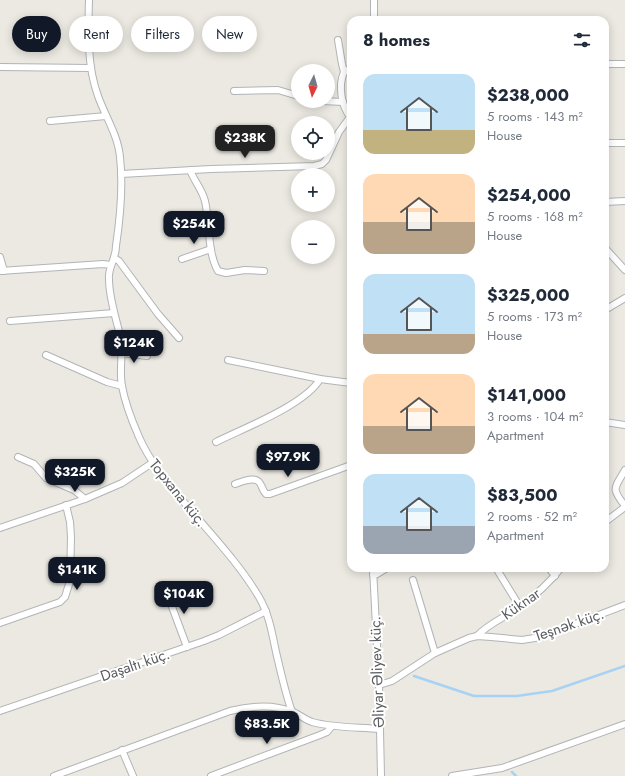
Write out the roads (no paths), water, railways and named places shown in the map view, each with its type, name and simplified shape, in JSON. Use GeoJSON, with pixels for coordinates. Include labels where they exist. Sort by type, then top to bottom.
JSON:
{"type":"FeatureCollection","features":[{"type":"Feature","properties":{"kind":"street","name":"Topxana küç."},"geometry":{"type":"LineString","coordinates":[[89,0],[88,23],[91,68],[96,88],[117,142],[120,156],[121,174],[117,242],[108,280],[120,337],[122,354],[122,386],[139,436],[152,463],[227,552],[260,598],[270,623],[282,682],[292,712]]}},
{"type":"Feature","properties":{"kind":"street"},"geometry":{"type":"LineString","coordinates":[[374,0],[374,16]]}},
{"type":"Feature","properties":{"kind":"street"},"geometry":{"type":"LineString","coordinates":[[338,40],[344,72],[342,94],[343,102],[347,111]]}},
{"type":"Feature","properties":{"kind":"street"},"geometry":{"type":"LineString","coordinates":[[609,64],[625,64]]}},
{"type":"Feature","properties":{"kind":"street"},"geometry":{"type":"LineString","coordinates":[[0,67],[91,68]]}},
{"type":"Feature","properties":{"kind":"street"},"geometry":{"type":"LineString","coordinates":[[234,91],[278,90],[291,94]]}},
{"type":"Feature","properties":{"kind":"street"},"geometry":{"type":"LineString","coordinates":[[335,102],[343,102]]}},
{"type":"Feature","properties":{"kind":"street"},"geometry":{"type":"LineString","coordinates":[[50,120],[106,116]]}},
{"type":"Feature","properties":{"kind":"street"},"geometry":{"type":"LineString","coordinates":[[121,174],[314,166],[322,164],[326,160],[339,132],[347,121]]}},
{"type":"Feature","properties":{"kind":"street"},"geometry":{"type":"LineString","coordinates":[[609,143],[625,143]]}},
{"type":"Feature","properties":{"kind":"street"},"geometry":{"type":"LineString","coordinates":[[190,170],[202,192],[211,250],[216,267],[221,273],[245,270],[264,271]]}},
{"type":"Feature","properties":{"kind":"street"},"geometry":{"type":"LineString","coordinates":[[609,202],[625,201]]}},
{"type":"Feature","properties":{"kind":"street"},"geometry":{"type":"LineString","coordinates":[[182,259],[211,250]]}},
{"type":"Feature","properties":{"kind":"street"},"geometry":{"type":"LineString","coordinates":[[609,252],[625,270]]}},
{"type":"Feature","properties":{"kind":"street"},"geometry":{"type":"LineString","coordinates":[[0,257],[2,271],[103,264],[111,265]]}},
{"type":"Feature","properties":{"kind":"street"},"geometry":{"type":"LineString","coordinates":[[114,258],[119,261],[158,314],[179,338]]}},
{"type":"Feature","properties":{"kind":"street"},"geometry":{"type":"LineString","coordinates":[[609,308],[625,298]]}},
{"type":"Feature","properties":{"kind":"street"},"geometry":{"type":"LineString","coordinates":[[10,322],[114,313]]}},
{"type":"Feature","properties":{"kind":"street"},"geometry":{"type":"LineString","coordinates":[[122,354],[147,356]]}},
{"type":"Feature","properties":{"kind":"street"},"geometry":{"type":"LineString","coordinates":[[46,355],[107,382],[122,386]]}},
{"type":"Feature","properties":{"kind":"street"},"geometry":{"type":"LineString","coordinates":[[228,360],[320,379],[347,382]]}},
{"type":"Feature","properties":{"kind":"street"},"geometry":{"type":"LineString","coordinates":[[216,442],[288,407],[314,388],[320,379]]}},
{"type":"Feature","properties":{"kind":"street"},"geometry":{"type":"LineString","coordinates":[[609,423],[625,425]]}},
{"type":"Feature","properties":{"kind":"street"},"geometry":{"type":"LineString","coordinates":[[18,457],[34,464],[46,478],[74,490],[85,499]]}},
{"type":"Feature","properties":{"kind":"street"},"geometry":{"type":"LineString","coordinates":[[0,528],[85,499],[122,483],[152,463]]}},
{"type":"Feature","properties":{"kind":"street"},"geometry":{"type":"LineString","coordinates":[[236,484],[248,480],[256,480],[259,481],[263,491],[266,494],[270,494],[347,466]]}},
{"type":"Feature","properties":{"kind":"street"},"geometry":{"type":"LineString","coordinates":[[609,519],[625,506],[615,493],[615,487],[625,470]]}},
{"type":"Feature","properties":{"kind":"street"},"geometry":{"type":"LineString","coordinates":[[0,623],[55,604],[65,597],[70,581],[71,537],[70,522],[66,505]]}},
{"type":"Feature","properties":{"kind":"street","name":"Əliyar Əliyev küç."},"geometry":{"type":"LineString","coordinates":[[373,572],[379,685],[381,776]]}},
{"type":"Feature","properties":{"kind":"street"},"geometry":{"type":"LineString","coordinates":[[498,572],[520,607]]}},
{"type":"Feature","properties":{"kind":"street"},"geometry":{"type":"LineString","coordinates":[[552,572],[554,576]]}},
{"type":"Feature","properties":{"kind":"street","name":"Küknar"},"geometry":{"type":"LineString","coordinates":[[477,636],[482,630],[520,607],[541,591],[558,572]]}},
{"type":"Feature","properties":{"kind":"street"},"geometry":{"type":"LineString","coordinates":[[412,580],[435,653]]}},
{"type":"Feature","properties":{"kind":"street"},"geometry":{"type":"LineString","coordinates":[[164,588],[187,647]]}},
{"type":"Feature","properties":{"kind":"street","name":"Teşnək küç."},"geometry":{"type":"LineString","coordinates":[[379,685],[392,681],[435,653],[469,638],[477,636],[522,640],[532,639],[541,637],[625,605]]}},
{"type":"Feature","properties":{"kind":"street","name":"Daşaltı küç."},"geometry":{"type":"LineString","coordinates":[[0,711],[219,635],[266,611]]}},
{"type":"Feature","properties":{"kind":"street"},"geometry":{"type":"LineString","coordinates":[[54,776],[122,750],[245,707],[265,706],[292,712],[312,722],[332,726],[380,729]]}},
{"type":"Feature","properties":{"kind":"street"},"geometry":{"type":"LineString","coordinates":[[452,776],[502,768],[625,724]]}},
{"type":"Feature","properties":{"kind":"street"},"geometry":{"type":"LineString","coordinates":[[211,776],[320,735],[327,732],[332,726]]}},
{"type":"Feature","properties":{"kind":"street"},"geometry":{"type":"LineString","coordinates":[[122,750],[132,776]]}},
{"type":"Feature","properties":{"kind":"waterway"},"geometry":{"type":"LineString","coordinates":[[414,676],[474,696],[517,696],[552,691],[625,666]]}},
{"type":"Feature","properties":{"kind":"waterway"},"geometry":{"type":"LineString","coordinates":[[512,772],[516,776]]}}]}
